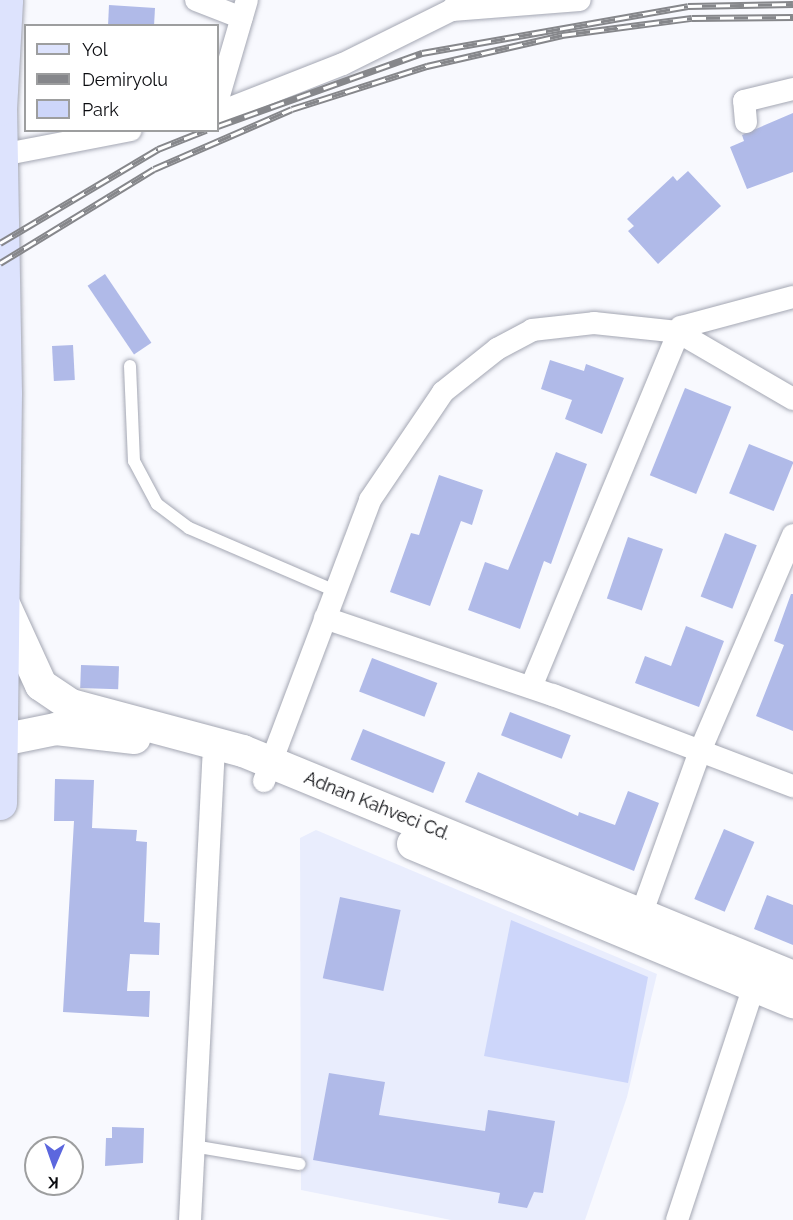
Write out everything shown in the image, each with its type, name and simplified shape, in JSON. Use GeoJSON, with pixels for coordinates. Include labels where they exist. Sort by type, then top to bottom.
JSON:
{"type":"FeatureCollection","features":[{"type":"Feature","properties":{"kind":"main road"},"geometry":{"type":"LineString","coordinates":[[0,803],[3,603],[1,155],[6,0]]}},
{"type":"Feature","properties":{"kind":"street"},"geometry":{"type":"LineString","coordinates":[[196,0],[244,9],[219,96]]}},
{"type":"Feature","properties":{"kind":"street"},"geometry":{"type":"LineString","coordinates":[[219,113],[343,64],[455,5],[580,0]]}},
{"type":"Feature","properties":{"kind":"street"},"geometry":{"type":"LineString","coordinates":[[746,122],[744,102],[793,89]]}},
{"type":"Feature","properties":{"kind":"street"},"geometry":{"type":"LineString","coordinates":[[1,155],[121,132]]}},
{"type":"Feature","properties":{"kind":"street"},"geometry":{"type":"LineString","coordinates":[[531,687],[678,332],[698,321],[793,297]]}},
{"type":"Feature","properties":{"kind":"street"},"geometry":{"type":"LineString","coordinates":[[268,771],[370,500],[443,392],[497,349],[532,330],[594,323],[678,332],[793,399]]}},
{"type":"Feature","properties":{"kind":"street"},"geometry":{"type":"LineString","coordinates":[[637,926],[700,751],[793,535]]}},
{"type":"Feature","properties":{"kind":"street","name":"Adnan Kahveci Cd."},"geometry":{"type":"LineString","coordinates":[[3,603],[41,685],[71,705],[160,726],[637,926],[754,986],[793,1002]]}},
{"type":"Feature","properties":{"kind":"street"},"geometry":{"type":"LineString","coordinates":[[325,618],[531,687],[793,786]]}},
{"type":"Feature","properties":{"kind":"street","name":"Adnan Kahveci Cd."},"geometry":{"type":"LineString","coordinates":[[1,740],[56,729],[112,734],[213,760],[268,771]]}},
{"type":"Feature","properties":{"kind":"street"},"geometry":{"type":"LineString","coordinates":[[190,1220],[213,760]]}},
{"type":"Feature","properties":{"kind":"street","name":"Adnan Kahveci Cd."},"geometry":{"type":"LineString","coordinates":[[637,926],[793,976]]}},
{"type":"Feature","properties":{"kind":"street"},"geometry":{"type":"LineString","coordinates":[[677,1220],[754,986]]}},
{"type":"Feature","properties":{"kind":"lane"},"geometry":{"type":"LineString","coordinates":[[130,366],[134,461],[157,504],[189,528],[335,591]]}},
{"type":"Feature","properties":{"kind":"lane"},"geometry":{"type":"LineString","coordinates":[[193,1146],[300,1164]]}},
{"type":"Feature","properties":{"kind":"shaded area"},"geometry":{"type":"Polygon","coordinates":[[[316,830],[657,974],[627,1097],[585,1220],[451,1220],[301,1190],[300,838],[316,830]]]}},
{"type":"Feature","properties":{"kind":"green space"},"geometry":{"type":"Polygon","coordinates":[[[511,920],[648,977],[628,1083],[484,1056],[511,920]]]}},
{"type":"Feature","properties":{"kind":"building"},"geometry":{"type":"Polygon","coordinates":[[[109,5],[155,8],[154,24],[108,24],[109,5]]]}},
{"type":"Feature","properties":{"kind":"building"},"geometry":{"type":"Polygon","coordinates":[[[793,113],[793,172],[747,189],[730,147],[744,141],[742,135],[793,113]]]}},
{"type":"Feature","properties":{"kind":"building"},"geometry":{"type":"Polygon","coordinates":[[[688,171],[721,206],[658,264],[628,231],[634,226],[627,219],[673,176],[677,181],[688,171]]]}},
{"type":"Feature","properties":{"kind":"building"},"geometry":{"type":"Polygon","coordinates":[[[105,274],[151,343],[134,355],[88,286],[105,274]]]}},
{"type":"Feature","properties":{"kind":"building"},"geometry":{"type":"Polygon","coordinates":[[[73,345],[75,380],[54,381],[52,346],[73,345]]]}},
{"type":"Feature","properties":{"kind":"building"},"geometry":{"type":"Polygon","coordinates":[[[550,360],[584,371],[586,364],[624,378],[602,434],[565,419],[572,400],[541,389],[550,360]]]}},
{"type":"Feature","properties":{"kind":"building"},"geometry":{"type":"Polygon","coordinates":[[[685,388],[731,407],[696,494],[650,475],[685,388]]]}},
{"type":"Feature","properties":{"kind":"building"},"geometry":{"type":"Polygon","coordinates":[[[749,444],[793,462],[774,511],[729,493],[749,444]]]}},
{"type":"Feature","properties":{"kind":"building"},"geometry":{"type":"Polygon","coordinates":[[[556,452],[587,464],[551,564],[544,561],[520,629],[468,610],[485,562],[508,570],[556,452]]]}},
{"type":"Feature","properties":{"kind":"building"},"geometry":{"type":"Polygon","coordinates":[[[439,475],[483,490],[472,525],[461,521],[430,606],[390,592],[411,533],[419,535],[439,475]]]}},
{"type":"Feature","properties":{"kind":"building"},"geometry":{"type":"Polygon","coordinates":[[[725,533],[757,545],[732,609],[701,596],[725,533]]]}},
{"type":"Feature","properties":{"kind":"building"},"geometry":{"type":"Polygon","coordinates":[[[628,537],[663,549],[642,611],[607,598],[628,537]]]}},
{"type":"Feature","properties":{"kind":"building"},"geometry":{"type":"Polygon","coordinates":[[[791,594],[793,594],[793,731],[756,716],[784,645],[774,641],[791,594]]]}},
{"type":"Feature","properties":{"kind":"building"},"geometry":{"type":"Polygon","coordinates":[[[686,626],[724,641],[699,707],[635,683],[645,656],[671,666],[686,626]]]}},
{"type":"Feature","properties":{"kind":"building"},"geometry":{"type":"Polygon","coordinates":[[[372,658],[437,683],[424,717],[359,692],[372,658]]]}},
{"type":"Feature","properties":{"kind":"building"},"geometry":{"type":"Polygon","coordinates":[[[81,665],[119,666],[118,689],[80,688],[81,665]]]}},
{"type":"Feature","properties":{"kind":"building"},"geometry":{"type":"Polygon","coordinates":[[[510,712],[571,735],[562,759],[501,735],[510,712]]]}},
{"type":"Feature","properties":{"kind":"building"},"geometry":{"type":"Polygon","coordinates":[[[363,729],[446,762],[433,793],[351,760],[363,729]]]}},
{"type":"Feature","properties":{"kind":"building"},"geometry":{"type":"Polygon","coordinates":[[[478,772],[578,816],[579,812],[615,825],[628,791],[659,803],[634,871],[465,802],[478,772]]]}},
{"type":"Feature","properties":{"kind":"building"},"geometry":{"type":"Polygon","coordinates":[[[55,779],[94,780],[92,828],[137,830],[136,841],[147,842],[144,922],[160,923],[159,955],[130,954],[127,991],[150,991],[149,1017],[63,1012],[74,821],[54,821],[55,779]]]}},
{"type":"Feature","properties":{"kind":"building"},"geometry":{"type":"Polygon","coordinates":[[[724,829],[754,842],[725,912],[694,899],[724,829]]]}},
{"type":"Feature","properties":{"kind":"building"},"geometry":{"type":"Polygon","coordinates":[[[767,895],[793,905],[793,945],[754,929],[767,895]]]}},
{"type":"Feature","properties":{"kind":"building"},"geometry":{"type":"Polygon","coordinates":[[[340,897],[401,910],[383,991],[323,978],[340,897]]]}},
{"type":"Feature","properties":{"kind":"building"},"geometry":{"type":"Polygon","coordinates":[[[329,1073],[385,1082],[379,1115],[485,1131],[488,1110],[555,1121],[543,1193],[534,1192],[527,1208],[498,1203],[500,1193],[313,1160],[329,1073]]]}},
{"type":"Feature","properties":{"kind":"building"},"geometry":{"type":"Polygon","coordinates":[[[112,1127],[144,1128],[143,1163],[105,1166],[106,1138],[112,1138],[112,1127]]]}},
{"type":"Feature","properties":{"kind":"railway"},"geometry":{"type":"LineString","coordinates":[[219,126],[422,53],[688,6],[793,4]]}},
{"type":"Feature","properties":{"kind":"railway"},"geometry":{"type":"LineString","coordinates":[[0,263],[154,169],[292,109],[427,66],[562,35],[692,18],[793,17]]}},
{"type":"Feature","properties":{"kind":"railway"},"geometry":{"type":"LineString","coordinates":[[0,243],[158,149],[201,132]]}}]}
